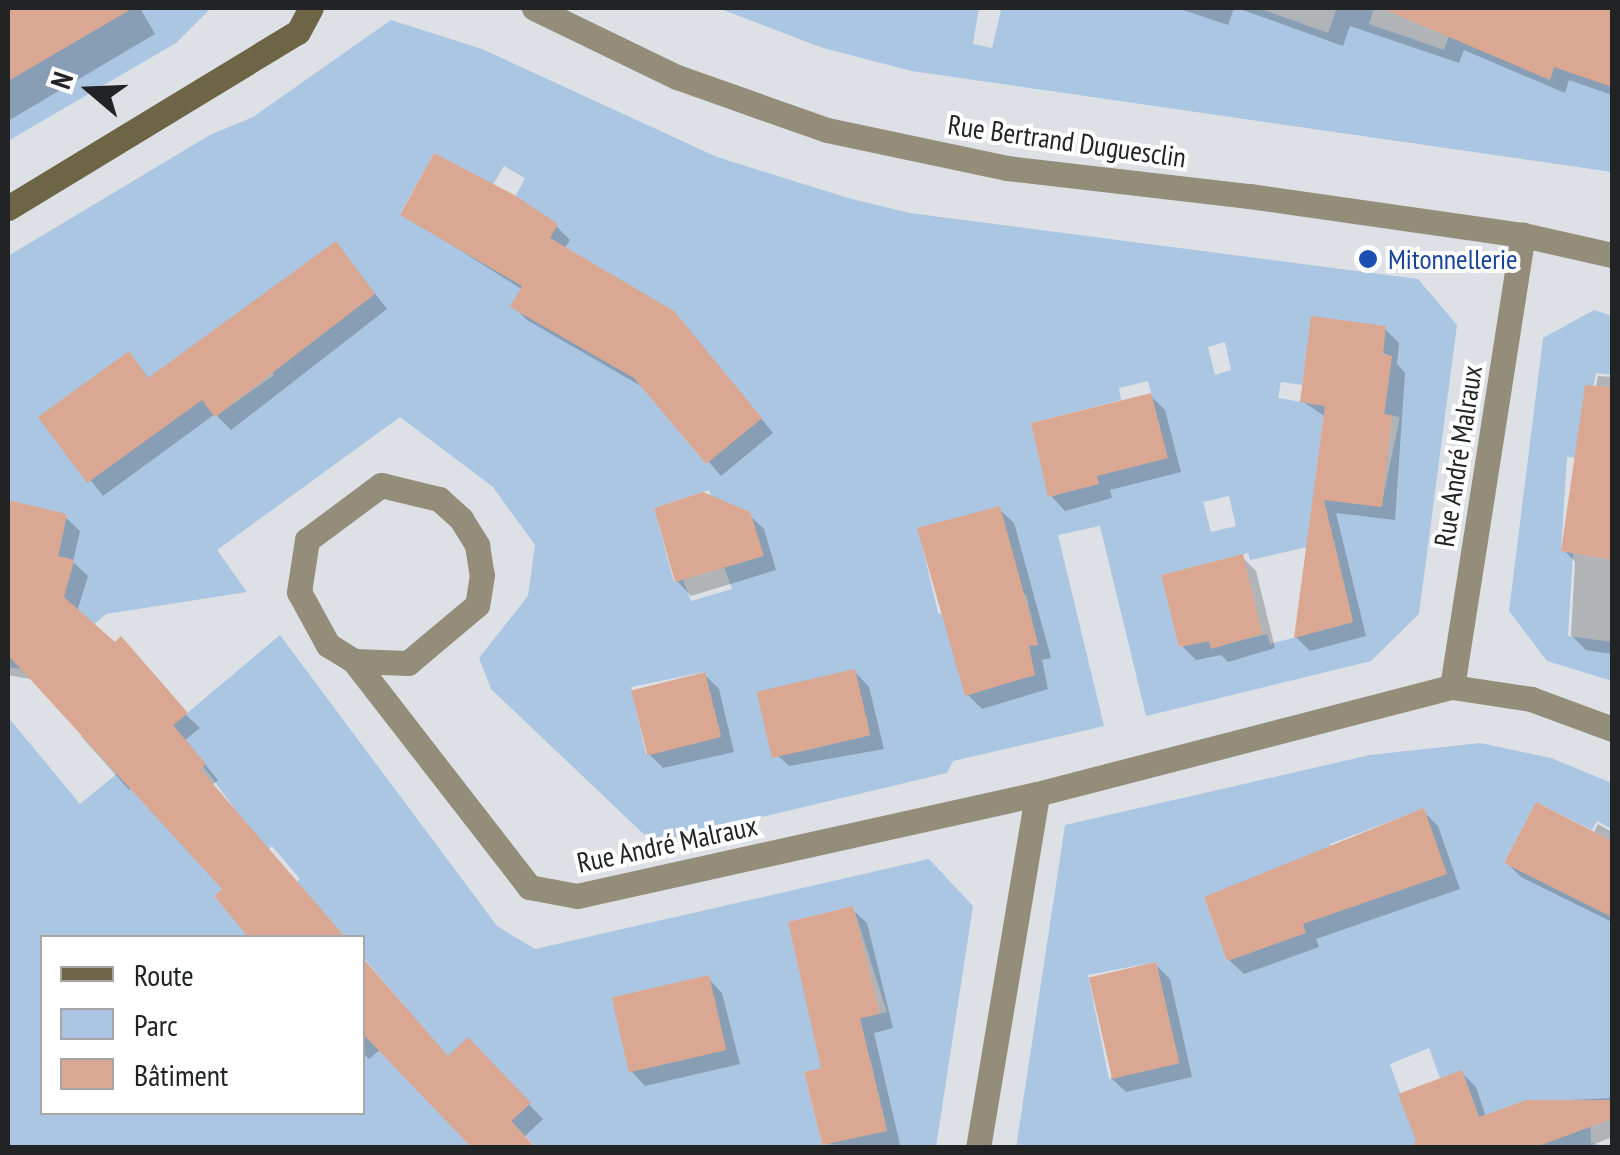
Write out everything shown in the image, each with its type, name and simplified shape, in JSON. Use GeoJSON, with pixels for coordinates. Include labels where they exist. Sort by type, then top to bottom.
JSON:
{"type":"FeatureCollection","features":[{"type":"Feature","properties":{"kind":"street"},"geometry":{"type":"LineString","coordinates":[[8,208],[298,32],[311,8]]}},
{"type":"Feature","properties":{"kind":"street","name":"Rue Bertrand Duguesclin"},"geometry":{"type":"LineString","coordinates":[[544,9],[676,77],[826,130],[1007,168],[1523,235],[1612,255]]}},
{"type":"Feature","properties":{"kind":"street","name":"Rue André Malraux"},"geometry":{"type":"LineString","coordinates":[[1452,687],[1523,235]]}},
{"type":"Feature","properties":{"kind":"street","name":"Rue André Malraux"},"geometry":{"type":"LineString","coordinates":[[354,660],[408,663],[477,605],[477,545],[439,499],[411,487],[381,485],[307,540],[300,562],[299,592],[310,621],[328,645],[354,660],[529,887],[577,896],[1037,794],[1452,687],[1531,699],[1612,729]]}},
{"type":"Feature","properties":{"kind":"street"},"geometry":{"type":"LineString","coordinates":[[978,1148],[1037,794]]}},
{"type":"Feature","properties":{"kind":"green space"},"geometry":{"type":"Polygon","coordinates":[[[133,8],[211,8],[176,43],[8,141],[8,81],[133,8]]]}},
{"type":"Feature","properties":{"kind":"green space"},"geometry":{"type":"Polygon","coordinates":[[[718,8],[979,8],[973,44],[992,48],[1001,10],[991,8],[1258,8],[1328,33],[1337,8],[1374,8],[1369,24],[1444,50],[1459,8],[1506,8],[1491,51],[1550,79],[1556,62],[1612,87],[1612,172],[912,71],[823,48],[718,8]]]}},
{"type":"Feature","properties":{"kind":"green space"},"geometry":{"type":"Polygon","coordinates":[[[391,20],[482,49],[717,157],[848,198],[910,213],[1418,279],[1457,325],[1419,614],[1371,661],[1146,716],[1100,526],[1058,535],[1104,726],[953,761],[947,773],[653,843],[491,689],[479,658],[528,596],[535,545],[493,487],[400,417],[217,550],[247,592],[106,614],[39,672],[8,667],[10,634],[70,576],[74,560],[58,556],[67,515],[8,500],[8,256],[210,135],[253,117],[391,20]],[[434,153],[400,214],[523,285],[511,307],[637,290],[550,238],[557,225],[514,199],[525,178],[504,166],[492,186],[434,153]],[[1312,317],[1302,385],[1281,382],[1278,398],[1325,406],[1313,498],[1381,507],[1400,417],[1384,414],[1392,357],[1312,317]],[[1225,342],[1208,347],[1215,375],[1231,370],[1225,342]],[[173,360],[215,417],[274,375],[271,370],[173,360]],[[632,375],[706,464],[761,419],[632,375]],[[1148,381],[1119,388],[1121,400],[1031,423],[1049,497],[1098,484],[1097,476],[1165,448],[1148,381]],[[709,490],[654,508],[674,582],[683,579],[691,601],[732,589],[724,567],[761,549],[750,512],[718,515],[709,490]],[[1229,496],[1203,502],[1211,532],[1236,526],[1229,496]],[[991,509],[918,528],[938,613],[1038,645],[1026,594],[1020,595],[991,509]],[[1334,541],[1250,560],[1248,553],[1161,575],[1179,647],[1209,641],[1211,648],[1267,634],[1270,644],[1353,622],[1334,541]],[[855,670],[757,693],[799,752],[870,735],[855,670]],[[704,672],[631,687],[646,754],[720,737],[704,672]]]}},
{"type":"Feature","properties":{"kind":"green space"},"geometry":{"type":"Polygon","coordinates":[[[1594,310],[1612,316],[1612,375],[1596,373],[1578,458],[1567,457],[1561,551],[1573,553],[1568,636],[1612,642],[1612,681],[1547,661],[1509,611],[1543,338],[1594,310]]]}},
{"type":"Feature","properties":{"kind":"green space"},"geometry":{"type":"Polygon","coordinates":[[[280,635],[497,926],[535,949],[929,859],[973,906],[936,1147],[536,1147],[511,1121],[530,1103],[472,1147],[8,1147],[8,717],[80,804],[119,772],[188,850],[234,808],[173,725],[280,635]],[[853,906],[788,922],[813,1029],[887,1012],[853,906]],[[708,976],[612,998],[629,1072],[726,1050],[708,976]],[[870,1058],[804,1072],[822,1145],[887,1130],[870,1058]]]}},
{"type":"Feature","properties":{"kind":"green space"},"geometry":{"type":"Polygon","coordinates":[[[1480,743],[1551,758],[1612,783],[1612,829],[1597,821],[1592,830],[1536,802],[1504,863],[1612,914],[1612,1100],[1590,1101],[1591,1143],[1612,1147],[1533,1147],[1519,1103],[1479,1117],[1462,1071],[1440,1078],[1429,1048],[1390,1064],[1419,1147],[1016,1148],[1065,825],[1370,755],[1480,743]],[[1423,809],[1330,844],[1352,907],[1446,874],[1423,809]],[[1204,897],[1227,961],[1306,933],[1204,897]],[[1156,962],[1088,975],[1109,1079],[1179,1062],[1156,962]]]}},
{"type":"Feature","properties":{"kind":"building"},"geometry":{"type":"Polygon","coordinates":[[[8,8],[133,8],[8,81],[8,8]]]}},
{"type":"Feature","properties":{"kind":"building"},"geometry":{"type":"Polygon","coordinates":[[[1381,8],[1612,8],[1612,87],[1554,67],[1550,80],[1381,8]]]}},
{"type":"Feature","properties":{"kind":"building"},"geometry":{"type":"Polygon","coordinates":[[[434,153],[516,196],[558,224],[550,238],[674,311],[762,418],[706,464],[634,378],[510,307],[522,286],[400,215],[434,153]]]}},
{"type":"Feature","properties":{"kind":"building"},"geometry":{"type":"Polygon","coordinates":[[[336,241],[375,294],[215,417],[202,400],[87,483],[38,417],[129,351],[148,378],[336,241]]]}},
{"type":"Feature","properties":{"kind":"building"},"geometry":{"type":"Polygon","coordinates":[[[1311,316],[1386,326],[1383,354],[1392,356],[1384,414],[1392,415],[1382,507],[1324,500],[1353,622],[1294,638],[1325,406],[1300,402],[1311,316]]]}},
{"type":"Feature","properties":{"kind":"building"},"geometry":{"type":"Polygon","coordinates":[[[1585,385],[1612,387],[1612,560],[1561,551],[1585,385]]]}},
{"type":"Feature","properties":{"kind":"building"},"geometry":{"type":"Polygon","coordinates":[[[1151,393],[1168,458],[1097,476],[1099,484],[1048,497],[1031,423],[1151,393]]]}},
{"type":"Feature","properties":{"kind":"building"},"geometry":{"type":"Polygon","coordinates":[[[703,492],[750,512],[764,556],[675,582],[654,508],[703,492]]]}},
{"type":"Feature","properties":{"kind":"building"},"geometry":{"type":"Polygon","coordinates":[[[8,500],[67,514],[58,556],[74,560],[64,597],[115,642],[121,636],[188,713],[173,725],[206,764],[200,769],[343,935],[246,935],[214,896],[222,889],[8,655],[8,500]]]}},
{"type":"Feature","properties":{"kind":"building"},"geometry":{"type":"Polygon","coordinates":[[[1000,506],[1038,645],[1029,646],[1035,675],[965,696],[917,528],[1000,506]]]}},
{"type":"Feature","properties":{"kind":"building"},"geometry":{"type":"Polygon","coordinates":[[[1243,554],[1262,634],[1211,649],[1209,641],[1179,647],[1161,575],[1243,554]]]}},
{"type":"Feature","properties":{"kind":"building"},"geometry":{"type":"Polygon","coordinates":[[[855,669],[870,735],[772,758],[757,692],[855,669]]]}},
{"type":"Feature","properties":{"kind":"building"},"geometry":{"type":"Polygon","coordinates":[[[705,672],[721,737],[647,755],[631,690],[705,672]]]}},
{"type":"Feature","properties":{"kind":"building"},"geometry":{"type":"Polygon","coordinates":[[[1536,802],[1612,841],[1612,917],[1504,863],[1536,802]]]}},
{"type":"Feature","properties":{"kind":"building"},"geometry":{"type":"Polygon","coordinates":[[[1424,808],[1447,874],[1303,924],[1306,933],[1227,961],[1204,897],[1424,808]]]}},
{"type":"Feature","properties":{"kind":"building"},"geometry":{"type":"Polygon","coordinates":[[[853,906],[880,1014],[860,1018],[887,1131],[822,1145],[804,1072],[821,1068],[788,922],[853,906]]]}},
{"type":"Feature","properties":{"kind":"building"},"geometry":{"type":"Polygon","coordinates":[[[365,960],[448,1056],[468,1037],[531,1103],[511,1121],[536,1148],[472,1148],[365,1036],[365,960]]]}},
{"type":"Feature","properties":{"kind":"building"},"geometry":{"type":"Polygon","coordinates":[[[1156,962],[1179,1063],[1112,1079],[1089,978],[1156,962]]]}},
{"type":"Feature","properties":{"kind":"building"},"geometry":{"type":"Polygon","coordinates":[[[709,975],[726,1050],[629,1073],[612,997],[709,975]]]}},
{"type":"Feature","properties":{"kind":"building"},"geometry":{"type":"Polygon","coordinates":[[[1462,1070],[1479,1117],[1527,1100],[1612,1100],[1612,1119],[1533,1148],[1411,1148],[1416,1140],[1398,1094],[1462,1070]]]}},
{"type":"Feature","properties":{"kind":"place","name":"Mitonnellerie"},"geometry":{"type":"Point","coordinates":[1368,259]}}]}
